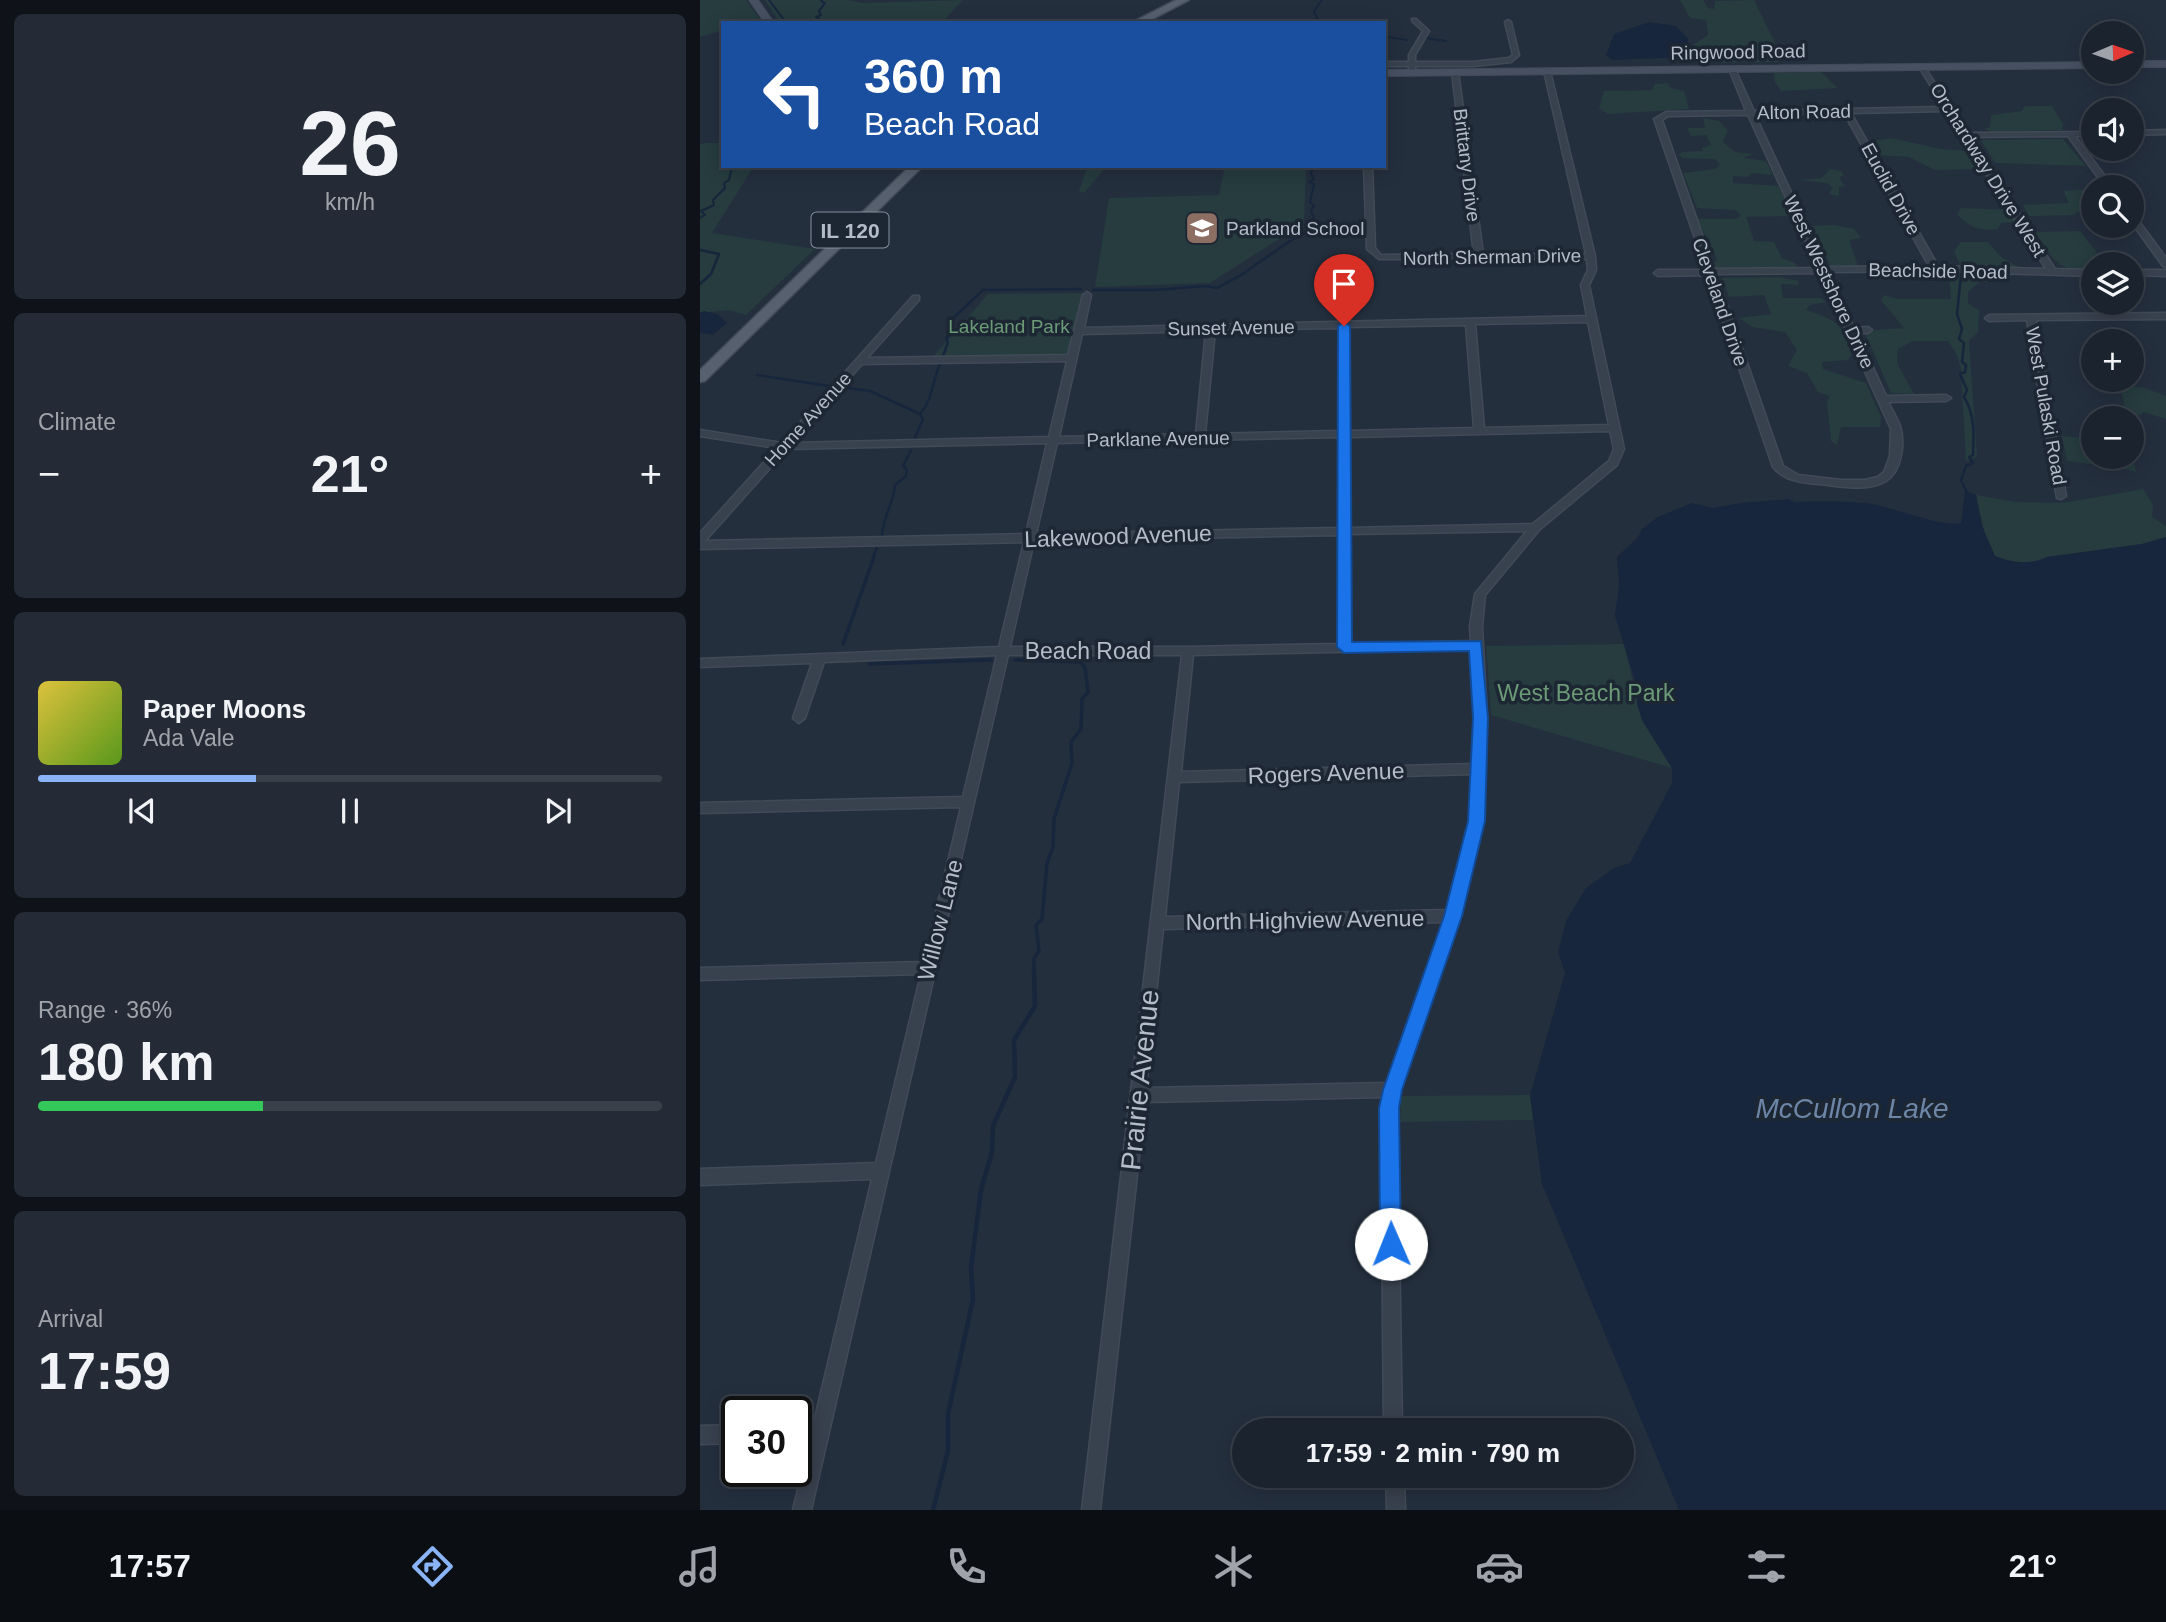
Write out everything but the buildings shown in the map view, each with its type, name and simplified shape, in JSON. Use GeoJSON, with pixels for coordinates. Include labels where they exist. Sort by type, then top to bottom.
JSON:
{"type":"FeatureCollection","features":[{"type":"Feature","properties":{"kind":"main road"},"geometry":{"type":"LineString","coordinates":[[1140,21],[1184,0]]}},
{"type":"Feature","properties":{"kind":"main road","name":"IL 120"},"geometry":{"type":"LineString","coordinates":[[700,378],[915,168]]}},
{"type":"Feature","properties":{"kind":"street"},"geometry":{"type":"LineString","coordinates":[[753,0],[769,21]]}},
{"type":"Feature","properties":{"kind":"street"},"geometry":{"type":"LineString","coordinates":[[1412,68],[1412,55],[1426,31],[1414,20]]}},
{"type":"Feature","properties":{"kind":"street"},"geometry":{"type":"LineString","coordinates":[[1386,64],[1412,68],[1511,60],[1516,55],[1508,22]]}},
{"type":"Feature","properties":{"kind":"street"},"geometry":{"type":"LineString","coordinates":[[2144,64],[2166,64]]}},
{"type":"Feature","properties":{"kind":"street","name":"Ringwood Road"},"geometry":{"type":"LineString","coordinates":[[1386,73],[1412,68],[1455,72],[2081,65]]}},
{"type":"Feature","properties":{"kind":"street","name":"Orchardway Drive West"},"geometry":{"type":"LineString","coordinates":[[1922,67],[2053,273]]}},
{"type":"Feature","properties":{"kind":"street","name":"West Westshore Drive"},"geometry":{"type":"LineString","coordinates":[[1732,69],[1896,429],[1896,459],[1891,470],[1881,480],[1864,484]]}},
{"type":"Feature","properties":{"kind":"street"},"geometry":{"type":"LineString","coordinates":[[1393,1418],[1389,1121],[1393,1090],[1453,916],[1477,821],[1481,718],[1476,645],[1480,594],[1536,527],[1613,463],[1619,449],[1585,285],[1592,270],[1591,256],[1547,71]]}},
{"type":"Feature","properties":{"kind":"street","name":"Brittany Drive"},"geometry":{"type":"LineString","coordinates":[[1455,72],[1479,258]]}},
{"type":"Feature","properties":{"kind":"street","name":"Alton Road"},"geometry":{"type":"LineString","coordinates":[[1660,116],[1949,109]]}},
{"type":"Feature","properties":{"kind":"street","name":"Euclid Drive"},"geometry":{"type":"LineString","coordinates":[[1846,111],[1935,268]]}},
{"type":"Feature","properties":{"kind":"street","name":"Cleveland Drive"},"geometry":{"type":"LineString","coordinates":[[1660,116],[1659,126],[1778,467],[1785,474],[1797,478],[1864,484]]}},
{"type":"Feature","properties":{"kind":"street"},"geometry":{"type":"LineString","coordinates":[[2144,133],[2166,133]]}},
{"type":"Feature","properties":{"kind":"street"},"geometry":{"type":"LineString","coordinates":[[2070,134],[2100,175]]}},
{"type":"Feature","properties":{"kind":"street"},"geometry":{"type":"LineString","coordinates":[[1966,135],[2081,134]]}},
{"type":"Feature","properties":{"kind":"street","name":"North Sherman Drive"},"geometry":{"type":"LineString","coordinates":[[1368,168],[1371,249],[1379,257],[1591,256]]}},
{"type":"Feature","properties":{"kind":"street"},"geometry":{"type":"LineString","coordinates":[[2144,234],[2166,264]]}},
{"type":"Feature","properties":{"kind":"street","name":"Beachside Road"},"geometry":{"type":"LineString","coordinates":[[1658,273],[1935,268],[2081,273]]}},
{"type":"Feature","properties":{"kind":"street"},"geometry":{"type":"LineString","coordinates":[[2144,273],[2166,273]]}},
{"type":"Feature","properties":{"kind":"street"},"geometry":{"type":"LineString","coordinates":[[1079,331],[1087,295]]}},
{"type":"Feature","properties":{"kind":"street","name":"Home Avenue"},"geometry":{"type":"LineString","coordinates":[[700,542],[916,298]]}},
{"type":"Feature","properties":{"kind":"street"},"geometry":{"type":"LineString","coordinates":[[1989,318],[2166,316]]}},
{"type":"Feature","properties":{"kind":"street","name":"West Pulaski Road"},"geometry":{"type":"LineString","coordinates":[[2031,317],[2061,495]]}},
{"type":"Feature","properties":{"kind":"street","name":"Sunset Avenue"},"geometry":{"type":"LineString","coordinates":[[1079,331],[1592,319]]}},
{"type":"Feature","properties":{"kind":"street"},"geometry":{"type":"LineString","coordinates":[[1471,323],[1479,431]]}},
{"type":"Feature","properties":{"kind":"street"},"geometry":{"type":"LineString","coordinates":[[1344,326],[1344,647]]}},
{"type":"Feature","properties":{"kind":"street"},"geometry":{"type":"LineString","coordinates":[[1199,438],[1211,328]]}},
{"type":"Feature","properties":{"kind":"street","name":"Willow Lane"},"geometry":{"type":"LineString","coordinates":[[802,1510],[1079,331]]}},
{"type":"Feature","properties":{"kind":"street"},"geometry":{"type":"LineString","coordinates":[[1852,331],[1868,331]]}},
{"type":"Feature","properties":{"kind":"street"},"geometry":{"type":"LineString","coordinates":[[860,361],[1072,358]]}},
{"type":"Feature","properties":{"kind":"street"},"geometry":{"type":"LineString","coordinates":[[1882,399],[1946,398]]}},
{"type":"Feature","properties":{"kind":"street","name":"Parklane Avenue"},"geometry":{"type":"LineString","coordinates":[[700,433],[784,446],[1616,428]]}},
{"type":"Feature","properties":{"kind":"street","name":"Lakewood Avenue"},"geometry":{"type":"LineString","coordinates":[[700,542],[1030,539],[1536,527]]}},
{"type":"Feature","properties":{"kind":"street","name":"Beach Road"},"geometry":{"type":"LineString","coordinates":[[700,663],[1003,651],[1188,651],[1476,645]]}},
{"type":"Feature","properties":{"kind":"street","name":"Prairie Avenue"},"geometry":{"type":"LineString","coordinates":[[1091,1510],[1188,651]]}},
{"type":"Feature","properties":{"kind":"street"},"geometry":{"type":"LineString","coordinates":[[799,718],[819,659]]}},
{"type":"Feature","properties":{"kind":"street","name":"Rogers Avenue"},"geometry":{"type":"LineString","coordinates":[[1174,778],[1479,769]]}},
{"type":"Feature","properties":{"kind":"street"},"geometry":{"type":"LineString","coordinates":[[700,808],[969,802]]}},
{"type":"Feature","properties":{"kind":"street","name":"North Highview Avenue"},"geometry":{"type":"LineString","coordinates":[[1157,923],[1453,916]]}},
{"type":"Feature","properties":{"kind":"street"},"geometry":{"type":"LineString","coordinates":[[700,974],[929,968]]}},
{"type":"Feature","properties":{"kind":"street"},"geometry":{"type":"LineString","coordinates":[[1139,1095],[1393,1090]]}},
{"type":"Feature","properties":{"kind":"street"},"geometry":{"type":"LineString","coordinates":[[700,1177],[880,1171]]}},
{"type":"Feature","properties":{"kind":"street"},"geometry":{"type":"LineString","coordinates":[[812,1431],[821,1431]]}},
{"type":"Feature","properties":{"kind":"street"},"geometry":{"type":"LineString","coordinates":[[700,1435],[721,1434]]}},
{"type":"Feature","properties":{"kind":"street"},"geometry":{"type":"LineString","coordinates":[[1395,1488],[1396,1510]]}},
{"type":"Feature","properties":{"kind":"green space"},"geometry":{"type":"Polygon","coordinates":[[[700,0],[746,0],[761,21],[721,21],[721,31],[700,37],[700,0]]]}},
{"type":"Feature","properties":{"kind":"green space"},"geometry":{"type":"Polygon","coordinates":[[[765,0],[848,0],[862,3],[963,0],[943,21],[779,21],[765,0]]]}},
{"type":"Feature","properties":{"kind":"green space"},"geometry":{"type":"Polygon","coordinates":[[[1680,0],[1703,0],[1708,8],[1714,9],[1715,1],[1754,0],[1783,59],[1778,62],[1684,61],[1694,44],[1708,35],[1706,20],[1690,18],[1680,0]]]}},
{"type":"Feature","properties":{"kind":"green space"},"geometry":{"type":"Polygon","coordinates":[[[1821,72],[1837,88],[1781,91],[1775,82],[1774,73],[1821,72]]]}},
{"type":"Feature","properties":{"kind":"green space"},"geometry":{"type":"Polygon","coordinates":[[[1668,83],[1670,88],[1684,91],[1689,109],[1608,114],[1599,108],[1604,91],[1652,90],[1655,84],[1668,83]]]}},
{"type":"Feature","properties":{"kind":"green space"},"geometry":{"type":"Polygon","coordinates":[[[2025,106],[2052,106],[2063,124],[2062,130],[1993,132],[1984,129],[1990,127],[1991,115],[2022,111],[2025,106]]]}},
{"type":"Feature","properties":{"kind":"green space"},"geometry":{"type":"Polygon","coordinates":[[[1703,118],[1719,121],[1728,130],[1723,142],[1735,152],[1753,154],[1743,158],[1766,161],[1773,175],[1752,173],[1748,177],[1733,176],[1733,183],[1778,186],[1793,216],[1746,217],[1754,241],[1774,242],[1782,258],[1795,263],[1798,268],[1716,269],[1713,263],[1717,260],[1697,219],[1735,219],[1741,216],[1736,210],[1697,208],[1683,173],[1715,169],[1720,165],[1715,159],[1683,158],[1678,155],[1682,152],[1703,151],[1702,148],[1711,145],[1706,135],[1691,136],[1687,128],[1705,128],[1703,118]]]}},
{"type":"Feature","properties":{"kind":"green space"},"geometry":{"type":"Polygon","coordinates":[[[1891,138],[1940,149],[1969,151],[1982,169],[1935,170],[1909,157],[1879,155],[1874,141],[1891,138]]]}},
{"type":"Feature","properties":{"kind":"green space"},"geometry":{"type":"Polygon","coordinates":[[[2063,139],[2086,166],[1995,163],[1981,140],[2063,139]]]}},
{"type":"Feature","properties":{"kind":"green space"},"geometry":{"type":"Polygon","coordinates":[[[721,143],[721,168],[753,168],[712,233],[815,249],[746,315],[729,310],[700,313],[700,145],[721,143]]]}},
{"type":"Feature","properties":{"kind":"green space"},"geometry":{"type":"Polygon","coordinates":[[[1087,168],[1105,168],[1084,193],[1079,191],[1087,168]]]}},
{"type":"Feature","properties":{"kind":"green space","name":"Parkland School"},"geometry":{"type":"Polygon","coordinates":[[[1225,168],[1306,168],[1304,223],[1210,283],[1095,287],[1109,198],[1219,195],[1225,168]]]}},
{"type":"Feature","properties":{"kind":"green space"},"geometry":{"type":"Polygon","coordinates":[[[1830,169],[1841,171],[1844,175],[1839,178],[1845,186],[1839,187],[1839,196],[1829,194],[1833,188],[1827,183],[1798,180],[1822,178],[1830,169]]]}},
{"type":"Feature","properties":{"kind":"green space"},"geometry":{"type":"Polygon","coordinates":[[[2081,190],[2081,211],[2073,215],[2029,216],[2023,205],[2068,203],[2064,191],[2081,190]]]}},
{"type":"Feature","properties":{"kind":"green space"},"geometry":{"type":"Polygon","coordinates":[[[1961,208],[2008,210],[2016,222],[2001,223],[1998,229],[1980,229],[1970,225],[1957,214],[1961,208]]]}},
{"type":"Feature","properties":{"kind":"green space"},"geometry":{"type":"Polygon","coordinates":[[[1834,225],[1854,229],[1861,238],[1849,240],[1858,266],[1830,266],[1812,226],[1834,225]]]}},
{"type":"Feature","properties":{"kind":"green space"},"geometry":{"type":"Polygon","coordinates":[[[2080,231],[2081,238],[2086,238],[2097,252],[2081,252],[2081,270],[2063,266],[2052,257],[2035,232],[2080,231]]]}},
{"type":"Feature","properties":{"kind":"green space"},"geometry":{"type":"Polygon","coordinates":[[[1961,242],[1988,242],[2001,257],[2019,267],[2007,279],[1979,282],[1968,292],[1968,304],[1979,310],[1978,332],[1969,341],[1977,456],[1966,461],[1961,369],[1957,355],[1948,341],[1913,341],[1898,349],[1897,363],[1914,394],[1891,393],[1866,335],[1876,330],[1904,328],[1881,300],[1884,295],[1897,299],[1951,299],[1949,274],[1960,265],[1954,251],[1961,242]]]}},
{"type":"Feature","properties":{"kind":"green space"},"geometry":{"type":"Polygon","coordinates":[[[1779,277],[1799,281],[1798,285],[1781,284],[1783,298],[1821,298],[1826,302],[1810,305],[1806,310],[1837,324],[1853,352],[1848,360],[1822,362],[1823,369],[1866,383],[1881,417],[1880,427],[1841,427],[1837,445],[1831,441],[1827,402],[1830,396],[1818,392],[1807,373],[1788,366],[1797,350],[1785,332],[1752,327],[1739,318],[1771,314],[1764,295],[1729,297],[1722,278],[1779,277]]]}},
{"type":"Feature","properties":{"kind":"green space","name":"Lakeland Park"},"geometry":{"type":"Polygon","coordinates":[[[1088,293],[1072,358],[931,359],[988,294],[1088,293]]]}},
{"type":"Feature","properties":{"kind":"green space"},"geometry":{"type":"Polygon","coordinates":[[[2145,388],[2166,396],[2166,419],[2144,412],[2144,406],[2125,406],[2122,392],[2144,392],[2145,388]]]}},
{"type":"Feature","properties":{"kind":"green space"},"geometry":{"type":"Polygon","coordinates":[[[2062,436],[2081,438],[2081,463],[2067,461],[2062,436]]]}},
{"type":"Feature","properties":{"kind":"green space"},"geometry":{"type":"Polygon","coordinates":[[[2143,489],[2153,504],[2152,517],[2166,526],[2166,537],[2142,544],[2028,562],[2014,562],[1995,556],[1985,534],[1976,495],[2016,502],[2063,503],[2143,489]]]}},
{"type":"Feature","properties":{"kind":"green space","name":"West Beach Park"},"geometry":{"type":"Polygon","coordinates":[[[1624,644],[1642,720],[1672,768],[1491,715],[1486,646],[1624,644]]]}},
{"type":"Feature","properties":{"kind":"green space"},"geometry":{"type":"Polygon","coordinates":[[[1530,1095],[1533,1120],[1400,1122],[1401,1096],[1530,1095]]]}},
{"type":"Feature","properties":{"kind":"water"},"geometry":{"type":"Polygon","coordinates":[[[1649,22],[1676,26],[1688,39],[1685,57],[1612,60],[1606,55],[1614,34],[1649,22]]]}},
{"type":"Feature","properties":{"kind":"water"},"geometry":{"type":"Polygon","coordinates":[[[704,311],[717,314],[727,323],[713,335],[700,333],[700,313],[704,311]]]}},
{"type":"Feature","properties":{"kind":"water","name":"McCullom Lake"},"geometry":{"type":"Polygon","coordinates":[[[1965,491],[1976,495],[1982,526],[1995,556],[2008,560],[2034,561],[2142,544],[2166,537],[2166,1510],[1679,1510],[1542,1184],[1530,1095],[1565,973],[1558,952],[1566,921],[1586,888],[1614,868],[1630,863],[1672,783],[1672,768],[1642,720],[1637,704],[1636,684],[1615,616],[1619,585],[1617,557],[1638,537],[1642,529],[1658,517],[1692,503],[1713,508],[1789,499],[1795,502],[1865,503],[1940,522],[1961,523],[1965,491]]]}},
{"type":"Feature","properties":{"kind":"waterway"},"geometry":{"type":"LineString","coordinates":[[769,0],[788,21]]}},
{"type":"Feature","properties":{"kind":"waterway"},"geometry":{"type":"LineString","coordinates":[[1318,21],[1314,11],[1322,0]]}},
{"type":"Feature","properties":{"kind":"waterway"},"geometry":{"type":"LineString","coordinates":[[816,21],[819,19],[816,17],[821,15],[819,11],[825,3],[821,1]]}},
{"type":"Feature","properties":{"kind":"waterway"},"geometry":{"type":"LineString","coordinates":[[1388,37],[1407,40]]}},
{"type":"Feature","properties":{"kind":"waterway"},"geometry":{"type":"LineString","coordinates":[[1426,38],[1446,41]]}},
{"type":"Feature","properties":{"kind":"waterway"},"geometry":{"type":"LineString","coordinates":[[700,218],[705,215],[701,211],[714,205],[713,200],[725,188],[724,183],[729,180],[732,168]]}},
{"type":"Feature","properties":{"kind":"waterway"},"geometry":{"type":"LineString","coordinates":[[1288,243],[1306,232],[1314,219],[1311,210],[1314,206],[1310,202],[1314,184],[1309,182],[1314,179],[1311,174],[1312,168]]}},
{"type":"Feature","properties":{"kind":"waterway"},"geometry":{"type":"LineString","coordinates":[[1093,290],[1154,290],[1206,286],[1217,288],[1288,243]]}},
{"type":"Feature","properties":{"kind":"waterway"},"geometry":{"type":"LineString","coordinates":[[700,250],[719,254],[711,274],[700,284]]}},
{"type":"Feature","properties":{"kind":"waterway"},"geometry":{"type":"LineString","coordinates":[[1961,275],[1957,314],[1962,329],[1959,339],[1964,343],[1962,362],[1966,365],[1965,372],[1960,374],[1967,390],[1964,397],[1970,410],[1973,432],[1973,455],[1969,457],[1973,463],[1966,466],[1961,480],[1967,493]]}},
{"type":"Feature","properties":{"kind":"waterway"},"geometry":{"type":"LineString","coordinates":[[943,356],[948,342],[946,338],[952,331],[949,325],[951,320],[983,290],[1081,289]]}},
{"type":"Feature","properties":{"kind":"waterway"},"geometry":{"type":"LineString","coordinates":[[920,414],[930,396],[940,364]]}},
{"type":"Feature","properties":{"kind":"waterway"},"geometry":{"type":"LineString","coordinates":[[757,375],[829,386]]}},
{"type":"Feature","properties":{"kind":"waterway"},"geometry":{"type":"LineString","coordinates":[[848,388],[870,391],[920,414]]}},
{"type":"Feature","properties":{"kind":"waterway"},"geometry":{"type":"LineString","coordinates":[[915,438],[923,419],[920,414]]}},
{"type":"Feature","properties":{"kind":"waterway"},"geometry":{"type":"LineString","coordinates":[[882,535],[895,485],[906,476],[907,470],[903,466],[911,450]]}},
{"type":"Feature","properties":{"kind":"waterway"},"geometry":{"type":"LineString","coordinates":[[873,558],[877,547]]}},
{"type":"Feature","properties":{"kind":"waterway"},"geometry":{"type":"LineString","coordinates":[[843,644],[874,557]]}},
{"type":"Feature","properties":{"kind":"waterway"},"geometry":{"type":"LineString","coordinates":[[869,664],[991,660]]}},
{"type":"Feature","properties":{"kind":"waterway"},"geometry":{"type":"LineString","coordinates":[[1015,660],[1081,662],[1085,668],[1088,692],[1082,699],[1081,729],[1071,742],[1072,763],[1054,819],[1053,847],[1047,863],[1042,919],[1036,925],[1039,951],[1034,958],[1034,969]]}},
{"type":"Feature","properties":{"kind":"waterway"},"geometry":{"type":"LineString","coordinates":[[933,1510],[948,1451],[948,1414],[973,1299],[971,1268],[981,1190],[992,1152],[993,1126],[1015,1077],[1014,1040],[1035,1006],[1034,969]]}},
{"type":"Feature","properties":{"kind":"place","name":"Parkland School"},"geometry":{"type":"Point","coordinates":[1202,228]}},
{"type":"Feature","properties":{"kind":"route"},"geometry":{"type":"LineString","coordinates":[[1344,326],[1344,647],[1476,645],[1481,718],[1477,821],[1453,916],[1389,1108],[1391,1244]]}}]}
